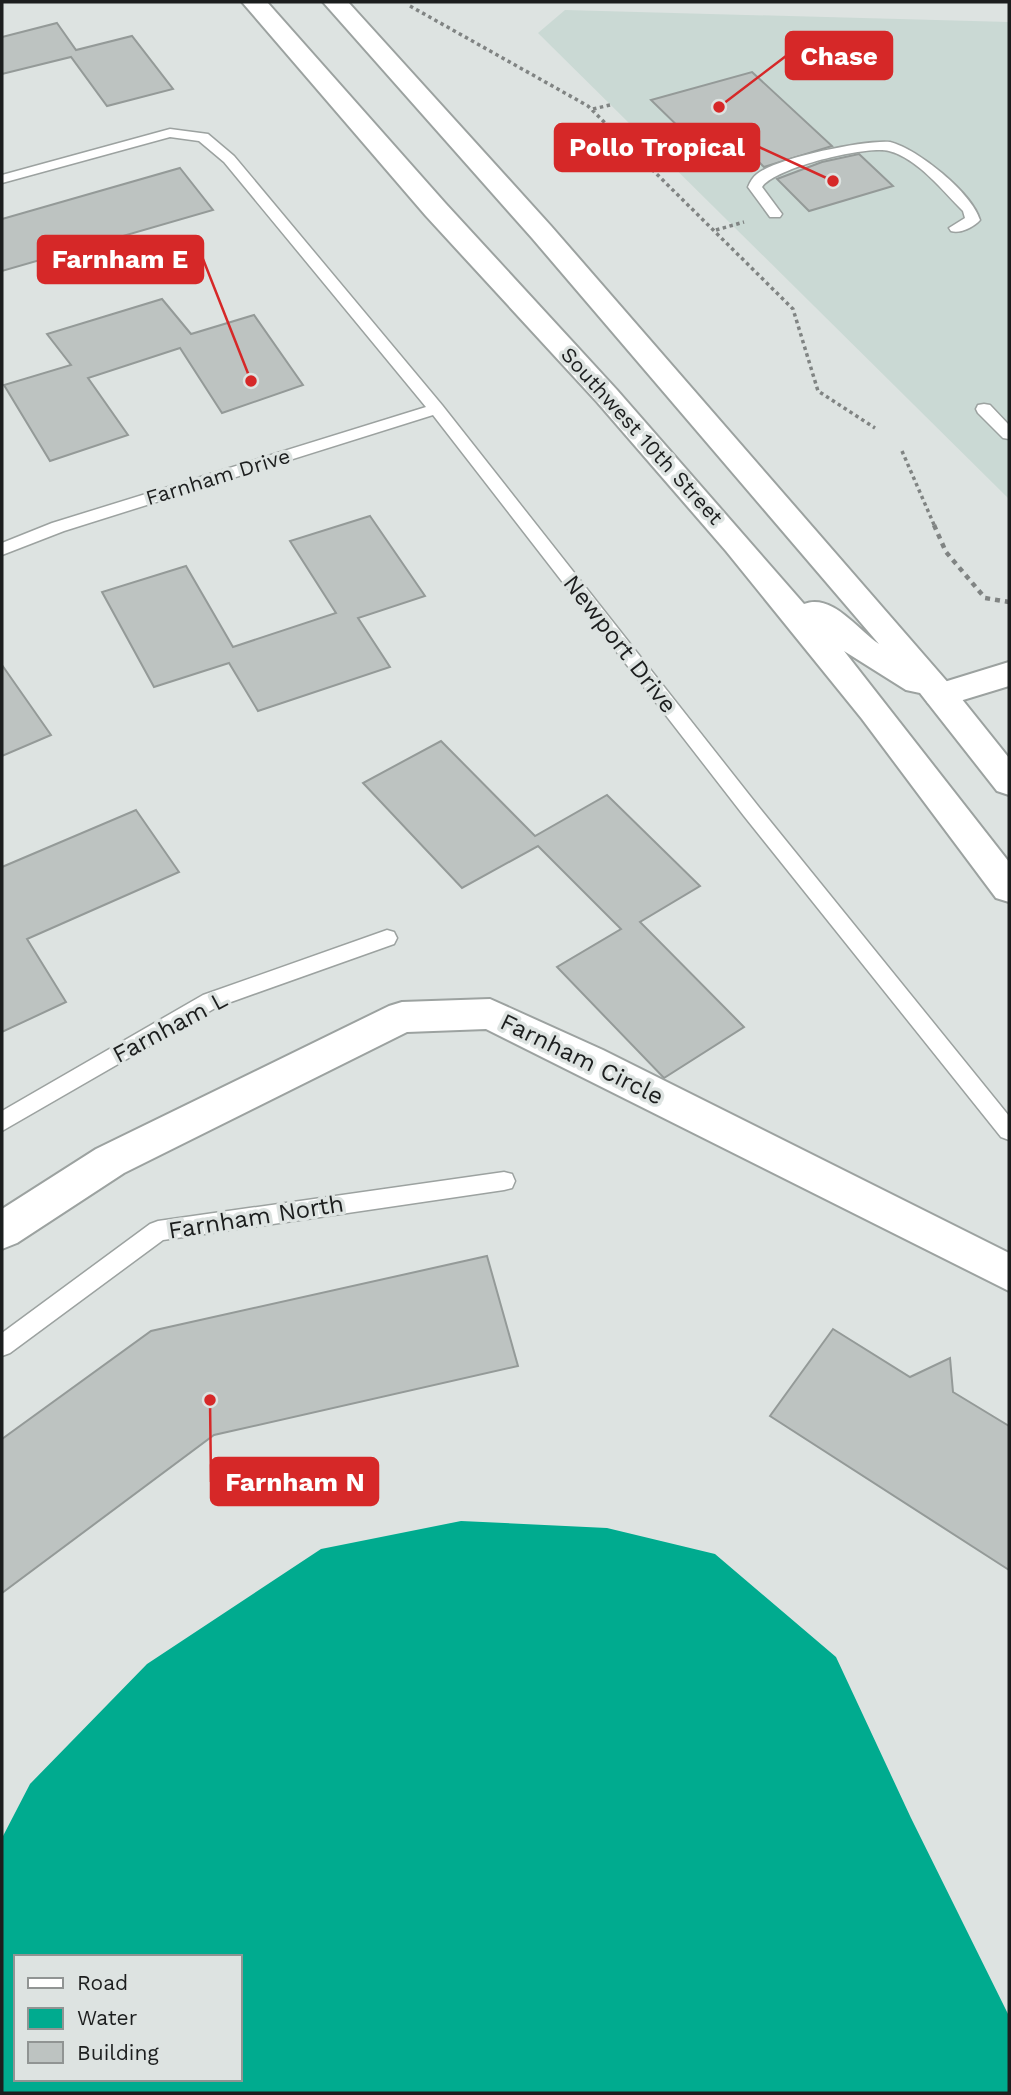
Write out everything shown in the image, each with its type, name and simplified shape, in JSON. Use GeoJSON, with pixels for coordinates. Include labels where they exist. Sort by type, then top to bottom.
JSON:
{"type":"FeatureCollection","features":[{"type":"Feature","properties":{"kind":"main road","name":"Southwest 10th Street"},"geometry":{"type":"LineString","coordinates":[[254,2],[436,210],[607,396],[737,544],[874,710],[1009,888]]}},
{"type":"Feature","properties":{"kind":"main road"},"geometry":{"type":"LineString","coordinates":[[335,2],[566,257],[940,695],[1009,782]]}},
{"type":"Feature","properties":{"kind":"main road"},"geometry":{"type":"LineString","coordinates":[[737,544],[864,650],[940,695],[1009,674]]}},
{"type":"Feature","properties":{"kind":"main road","name":"Farnham Circle"},"geometry":{"type":"LineString","coordinates":[[2,1231],[110,1161],[402,1017],[490,1014],[589,1061],[1009,1273]]}},
{"type":"Feature","properties":{"kind":"lane","name":"Newport Drive"},"geometry":{"type":"LineString","coordinates":[[2,179],[170,133],[203,137],[229,159],[436,409],[751,811],[1009,1131]]}},
{"type":"Feature","properties":{"kind":"lane"},"geometry":{"type":"LineString","coordinates":[[775,214],[755,187],[761,177],[776,170],[863,146],[887,145],[906,153],[970,209],[973,220],[956,228]]}},
{"type":"Feature","properties":{"kind":"lane","name":"Farnham Drive"},"geometry":{"type":"LineString","coordinates":[[2,549],[58,527],[436,409]]}},
{"type":"Feature","properties":{"kind":"lane"},"geometry":{"type":"LineString","coordinates":[[984,409],[1009,434]]}},
{"type":"Feature","properties":{"kind":"lane","name":"Farnham L"},"geometry":{"type":"LineString","coordinates":[[2,1122],[210,1001],[387,938]]}},
{"type":"Feature","properties":{"kind":"lane","name":"Farnham North"},"geometry":{"type":"LineString","coordinates":[[2,1346],[159,1231],[504,1181]]}},
{"type":"Feature","properties":{"kind":"path"},"geometry":{"type":"LineString","coordinates":[[410,6],[592,110],[793,309],[818,391],[875,428]]}},
{"type":"Feature","properties":{"kind":"path"},"geometry":{"type":"LineString","coordinates":[[592,110],[610,105]]}},
{"type":"Feature","properties":{"kind":"path"},"geometry":{"type":"LineString","coordinates":[[715,230],[750,220]]}},
{"type":"Feature","properties":{"kind":"path"},"geometry":{"type":"LineString","coordinates":[[902,451],[946,552],[985,598],[1009,602]]}},
{"type":"Feature","properties":{"kind":"shaded area"},"geometry":{"type":"Polygon","coordinates":[[[565,10],[1009,22],[1009,499],[538,33],[565,10]]]}},
{"type":"Feature","properties":{"kind":"water"},"geometry":{"type":"Polygon","coordinates":[[[461,1521],[607,1528],[715,1554],[836,1657],[911,1818],[1009,2016],[1009,2093],[2,2093],[2,1838],[30,1784],[147,1664],[321,1549],[461,1521]]]}},
{"type":"Feature","properties":{"kind":"building"},"geometry":{"type":"Polygon","coordinates":[[[57,23],[76,50],[132,36],[173,89],[107,106],[71,57],[2,74],[2,37],[57,23]]]}},
{"type":"Feature","properties":{"kind":"building"},"geometry":{"type":"Polygon","coordinates":[[[752,72],[832,146],[764,167],[725,129],[691,139],[651,100],[752,72]]]}},
{"type":"Feature","properties":{"kind":"building"},"geometry":{"type":"Polygon","coordinates":[[[859,154],[893,186],[809,211],[777,179],[822,162],[859,154]]]}},
{"type":"Feature","properties":{"kind":"building"},"geometry":{"type":"Polygon","coordinates":[[[180,168],[213,210],[2,271],[2,219],[180,168]]]}},
{"type":"Feature","properties":{"kind":"building"},"geometry":{"type":"Polygon","coordinates":[[[162,299],[191,334],[254,315],[303,385],[222,413],[180,348],[88,378],[128,435],[50,461],[4,385],[71,365],[47,334],[162,299]]]}},
{"type":"Feature","properties":{"kind":"building"},"geometry":{"type":"Polygon","coordinates":[[[370,516],[425,596],[358,618],[390,667],[258,711],[229,663],[154,687],[102,592],[186,566],[233,647],[336,613],[290,541],[370,516]]]}},
{"type":"Feature","properties":{"kind":"building"},"geometry":{"type":"Polygon","coordinates":[[[2,665],[51,735],[2,756],[2,665]]]}},
{"type":"Feature","properties":{"kind":"building"},"geometry":{"type":"Polygon","coordinates":[[[441,741],[535,836],[607,795],[700,886],[640,922],[744,1027],[664,1078],[557,967],[621,929],[538,846],[462,888],[363,783],[441,741]]]}},
{"type":"Feature","properties":{"kind":"building"},"geometry":{"type":"Polygon","coordinates":[[[136,810],[179,872],[27,939],[66,1002],[2,1032],[2,867],[136,810]]]}},
{"type":"Feature","properties":{"kind":"building"},"geometry":{"type":"Polygon","coordinates":[[[487,1256],[518,1366],[214,1435],[2,1593],[2,1439],[151,1331],[487,1256]]]}},
{"type":"Feature","properties":{"kind":"building"},"geometry":{"type":"Polygon","coordinates":[[[833,1329],[910,1377],[950,1358],[953,1392],[1009,1426],[1009,1570],[770,1416],[833,1329]]]}},
{"type":"Feature","properties":{"kind":"place","name":"Chase"},"geometry":{"type":"Point","coordinates":[719,107]}},
{"type":"Feature","properties":{"kind":"place","name":"Pollo Tropical"},"geometry":{"type":"Point","coordinates":[833,181]}},
{"type":"Feature","properties":{"kind":"place","name":"Farnham E"},"geometry":{"type":"Point","coordinates":[251,381]}},
{"type":"Feature","properties":{"kind":"place","name":"Farnham N"},"geometry":{"type":"Point","coordinates":[210,1400]}}]}
